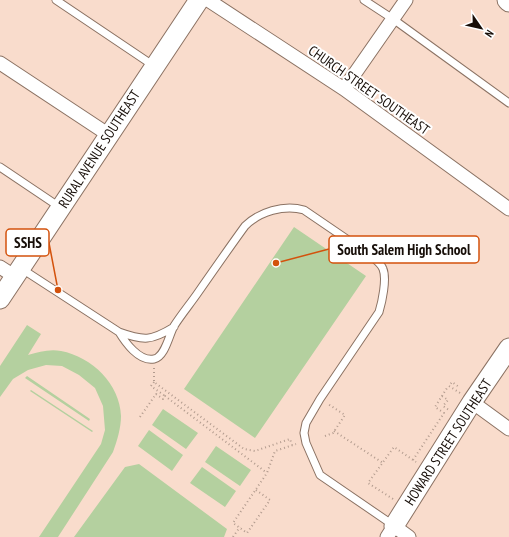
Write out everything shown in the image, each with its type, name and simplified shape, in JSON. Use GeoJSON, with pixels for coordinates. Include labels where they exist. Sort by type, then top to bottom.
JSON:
{"type":"FeatureCollection","features":[{"type":"Feature","properties":{"kind":"street","name":"RURAL AVENUE SOUTHEAST"},"geometry":{"type":"LineString","coordinates":[[0,299],[12,270],[61,208],[199,0]]}},
{"type":"Feature","properties":{"kind":"street","name":"CHURCH STREET SOUTHEAST"},"geometry":{"type":"LineString","coordinates":[[208,0],[344,89],[509,209]]}},
{"type":"Feature","properties":{"kind":"street"},"geometry":{"type":"LineString","coordinates":[[344,89],[406,0]]}},
{"type":"Feature","properties":{"kind":"street"},"geometry":{"type":"LineString","coordinates":[[0,63],[109,135]]}},
{"type":"Feature","properties":{"kind":"street","name":"HOWARD STREET SOUTHEAST"},"geometry":{"type":"LineString","coordinates":[[391,532],[467,398],[509,348]]}},
{"type":"Feature","properties":{"kind":"street"},"geometry":{"type":"LineString","coordinates":[[467,398],[509,429]]}},
{"type":"Feature","properties":{"kind":"street"},"geometry":{"type":"LineString","coordinates":[[391,532],[409,537]]}},
{"type":"Feature","properties":{"kind":"lane"},"geometry":{"type":"LineString","coordinates":[[56,0],[154,66]]}},
{"type":"Feature","properties":{"kind":"lane"},"geometry":{"type":"LineString","coordinates":[[364,0],[393,19],[509,103]]}},
{"type":"Feature","properties":{"kind":"lane"},"geometry":{"type":"LineString","coordinates":[[0,167],[61,208]]}},
{"type":"Feature","properties":{"kind":"lane"},"geometry":{"type":"LineString","coordinates":[[119,332],[128,346],[138,354],[154,359],[160,356],[166,346],[174,326],[244,226],[261,214],[285,208],[296,207],[304,210],[370,255],[383,270],[384,277],[382,299],[379,312],[320,399],[306,423],[304,433],[306,443],[320,475],[391,532]]}},
{"type":"Feature","properties":{"kind":"lane"},"geometry":{"type":"LineString","coordinates":[[12,270],[119,332],[136,338],[154,338],[174,326]]}},
{"type":"Feature","properties":{"kind":"path"},"geometry":{"type":"LineString","coordinates":[[154,359],[154,382],[151,386],[267,473]]}},
{"type":"Feature","properties":{"kind":"path"},"geometry":{"type":"LineString","coordinates":[[154,382],[244,449],[256,451],[290,439],[292,445],[275,451],[267,473],[233,523],[247,533],[270,500],[256,490]]}},
{"type":"Feature","properties":{"kind":"path"},"geometry":{"type":"LineString","coordinates":[[460,386],[459,387],[452,382],[449,386],[467,398]]}},
{"type":"Feature","properties":{"kind":"path"},"geometry":{"type":"LineString","coordinates":[[413,460],[444,413],[435,407],[447,388]]}},
{"type":"Feature","properties":{"kind":"path"},"geometry":{"type":"LineString","coordinates":[[140,417],[156,394],[163,399],[165,396]]}},
{"type":"Feature","properties":{"kind":"path"},"geometry":{"type":"LineString","coordinates":[[442,396],[448,400],[443,406],[445,407]]}},
{"type":"Feature","properties":{"kind":"path"},"geometry":{"type":"LineString","coordinates":[[320,399],[345,415],[333,433],[324,436]]}},
{"type":"Feature","properties":{"kind":"path"},"geometry":{"type":"LineString","coordinates":[[334,431],[382,463]]}},
{"type":"Feature","properties":{"kind":"path"},"geometry":{"type":"LineString","coordinates":[[394,500],[368,483],[394,448],[418,463]]}},
{"type":"Feature","properties":{"kind":"path"},"geometry":{"type":"LineString","coordinates":[[233,537],[240,527]]}},
{"type":"Feature","properties":{"kind":"green space"},"geometry":{"type":"Polygon","coordinates":[[[294,227],[366,276],[255,438],[184,389],[294,227]]]}},
{"type":"Feature","properties":{"kind":"green space"},"geometry":{"type":"Polygon","coordinates":[[[27,325],[41,334],[28,355],[44,351],[57,350],[83,359],[102,374],[110,383],[116,393],[121,416],[113,452],[58,537],[39,537],[101,444],[105,430],[103,406],[95,388],[79,375],[62,366],[46,365],[28,370],[13,379],[0,397],[0,366],[27,325]]]}},
{"type":"Feature","properties":{"kind":"green space"},"geometry":{"type":"Polygon","coordinates":[[[27,376],[90,419],[89,421],[25,378],[27,376]]]}},
{"type":"Feature","properties":{"kind":"green space"},"geometry":{"type":"Polygon","coordinates":[[[31,390],[93,431],[92,432],[30,391],[31,390]]]}},
{"type":"Feature","properties":{"kind":"green space"},"geometry":{"type":"Polygon","coordinates":[[[163,409],[198,433],[186,449],[152,425],[163,409]]]}},
{"type":"Feature","properties":{"kind":"green space"},"geometry":{"type":"Polygon","coordinates":[[[149,430],[183,455],[172,471],[138,446],[149,430]]]}},
{"type":"Feature","properties":{"kind":"green space"},"geometry":{"type":"Polygon","coordinates":[[[216,446],[251,470],[240,486],[205,462],[216,446]]]}},
{"type":"Feature","properties":{"kind":"green space"},"geometry":{"type":"Polygon","coordinates":[[[139,464],[227,529],[224,537],[74,537],[125,467],[139,464]]]}},
{"type":"Feature","properties":{"kind":"green space"},"geometry":{"type":"Polygon","coordinates":[[[202,467],[236,491],[225,507],[190,483],[202,467]]]}},
{"type":"Feature","properties":{"kind":"place","name":"South Salem High School"},"geometry":{"type":"Point","coordinates":[276,263]}},
{"type":"Feature","properties":{"kind":"place","name":"SSHS"},"geometry":{"type":"Point","coordinates":[58,290]}}]}
